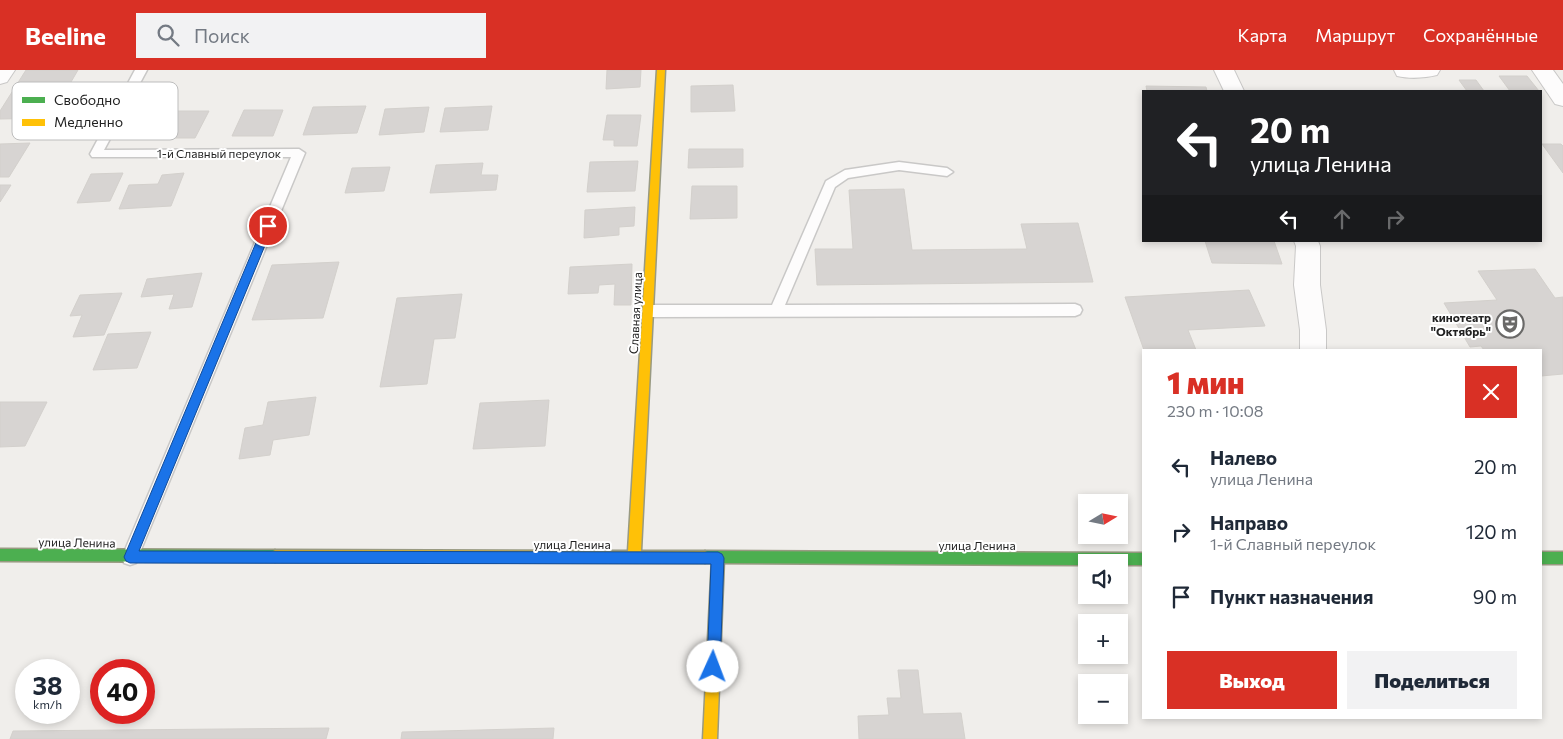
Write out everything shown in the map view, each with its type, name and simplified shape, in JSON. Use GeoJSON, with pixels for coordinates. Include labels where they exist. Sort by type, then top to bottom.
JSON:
{"type":"FeatureCollection","features":[{"type":"Feature","properties":{"kind":"main road","name":"Славная улица"},"geometry":{"type":"LineString","coordinates":[[634,558],[649,312],[660,70]]}},
{"type":"Feature","properties":{"kind":"main road","name":"улица Ленина"},"geometry":{"type":"LineString","coordinates":[[0,555],[130,557],[1142,559]]}},
{"type":"Feature","properties":{"kind":"main road"},"geometry":{"type":"LineString","coordinates":[[710,739],[718,558]]}},
{"type":"Feature","properties":{"kind":"main road"},"geometry":{"type":"LineString","coordinates":[[1542,558],[1563,558]]}},
{"type":"Feature","properties":{"kind":"street"},"geometry":{"type":"LineString","coordinates":[[0,77],[5,70]]}},
{"type":"Feature","properties":{"kind":"street"},"geometry":{"type":"LineString","coordinates":[[1224,70],[1234,90]]}},
{"type":"Feature","properties":{"kind":"street"},"geometry":{"type":"LineString","coordinates":[[1404,71],[1430,70]]}},
{"type":"Feature","properties":{"kind":"street"},"geometry":{"type":"LineString","coordinates":[[1542,70],[1563,99]]}},
{"type":"Feature","properties":{"kind":"street"},"geometry":{"type":"LineString","coordinates":[[1306,242],[1308,246],[1307,285],[1313,330],[1313,349]]}},
{"type":"Feature","properties":{"kind":"lane","name":"1-й Славный переулок"},"geometry":{"type":"LineString","coordinates":[[135,82],[141,70]]}},
{"type":"Feature","properties":{"kind":"lane","name":"1-й Славный переулок"},"geometry":{"type":"LineString","coordinates":[[104,140],[96,154],[299,153],[130,557]]}},
{"type":"Feature","properties":{"kind":"lane"},"geometry":{"type":"LineString","coordinates":[[776,311],[830,184],[845,174],[899,166],[946,172]]}},
{"type":"Feature","properties":{"kind":"lane"},"geometry":{"type":"LineString","coordinates":[[649,312],[1075,310]]}},
{"type":"Feature","properties":{"kind":"building"},"geometry":{"type":"Polygon","coordinates":[[[26,70],[78,70],[71,82],[18,82],[26,70]]]}},
{"type":"Feature","properties":{"kind":"building"},"geometry":{"type":"Polygon","coordinates":[[[607,70],[641,70],[640,87],[606,89],[607,70]]]}},
{"type":"Feature","properties":{"kind":"building"},"geometry":{"type":"Polygon","coordinates":[[[1499,76],[1527,76],[1538,90],[1509,90],[1499,76]]]}},
{"type":"Feature","properties":{"kind":"building"},"geometry":{"type":"Polygon","coordinates":[[[1459,80],[1476,80],[1483,90],[1466,90],[1459,80]]]}},
{"type":"Feature","properties":{"kind":"building"},"geometry":{"type":"Polygon","coordinates":[[[733,85],[735,111],[691,112],[691,86],[733,85]]]}},
{"type":"Feature","properties":{"kind":"building"},"geometry":{"type":"Polygon","coordinates":[[[1146,86],[1206,87],[1207,90],[1147,90],[1146,86]]]}},
{"type":"Feature","properties":{"kind":"building"},"geometry":{"type":"Polygon","coordinates":[[[12,92],[12,119],[0,119],[0,111],[12,92]]]}},
{"type":"Feature","properties":{"kind":"building"},"geometry":{"type":"Polygon","coordinates":[[[366,106],[357,133],[303,135],[313,107],[366,106]]]}},
{"type":"Feature","properties":{"kind":"building"},"geometry":{"type":"Polygon","coordinates":[[[492,106],[488,130],[440,132],[445,108],[492,106]]]}},
{"type":"Feature","properties":{"kind":"building"},"geometry":{"type":"Polygon","coordinates":[[[429,107],[424,132],[379,135],[385,109],[429,107]]]}},
{"type":"Feature","properties":{"kind":"building"},"geometry":{"type":"Polygon","coordinates":[[[244,110],[283,110],[273,136],[232,136],[244,110]]]}},
{"type":"Feature","properties":{"kind":"building"},"geometry":{"type":"Polygon","coordinates":[[[178,111],[209,111],[195,138],[178,138],[178,111]]]}},
{"type":"Feature","properties":{"kind":"building"},"geometry":{"type":"Polygon","coordinates":[[[607,115],[641,115],[637,146],[614,146],[614,140],[603,140],[607,115]]]}},
{"type":"Feature","properties":{"kind":"building"},"geometry":{"type":"Polygon","coordinates":[[[30,143],[9,177],[0,177],[0,144],[30,143]]]}},
{"type":"Feature","properties":{"kind":"building"},"geometry":{"type":"Polygon","coordinates":[[[1542,144],[1561,144],[1563,146],[1563,173],[1542,144]]]}},
{"type":"Feature","properties":{"kind":"building"},"geometry":{"type":"Polygon","coordinates":[[[689,149],[743,149],[743,167],[688,168],[689,149]]]}},
{"type":"Feature","properties":{"kind":"building"},"geometry":{"type":"Polygon","coordinates":[[[638,161],[635,191],[587,192],[590,162],[638,161]]]}},
{"type":"Feature","properties":{"kind":"building"},"geometry":{"type":"Polygon","coordinates":[[[483,163],[481,175],[498,175],[496,190],[430,193],[436,165],[483,163]]]}},
{"type":"Feature","properties":{"kind":"building"},"geometry":{"type":"Polygon","coordinates":[[[390,167],[384,191],[345,193],[352,168],[390,167]]]}},
{"type":"Feature","properties":{"kind":"building"},"geometry":{"type":"Polygon","coordinates":[[[123,173],[110,201],[77,203],[91,174],[123,173]]]}},
{"type":"Feature","properties":{"kind":"building"},"geometry":{"type":"Polygon","coordinates":[[[184,173],[171,206],[119,209],[129,185],[158,184],[162,175],[184,173]]]}},
{"type":"Feature","properties":{"kind":"building"},"geometry":{"type":"Polygon","coordinates":[[[0,185],[11,185],[0,202],[0,185]]]}},
{"type":"Feature","properties":{"kind":"building"},"geometry":{"type":"Polygon","coordinates":[[[692,186],[737,186],[737,218],[690,219],[692,186]]]}},
{"type":"Feature","properties":{"kind":"building"},"geometry":{"type":"Polygon","coordinates":[[[904,189],[912,250],[1027,249],[1021,224],[1078,223],[1093,282],[817,285],[815,249],[853,249],[849,190],[904,189]]]}},
{"type":"Feature","properties":{"kind":"building"},"geometry":{"type":"Polygon","coordinates":[[[635,207],[634,226],[619,227],[619,235],[584,238],[585,210],[635,207]]]}},
{"type":"Feature","properties":{"kind":"building"},"geometry":{"type":"Polygon","coordinates":[[[1205,242],[1274,242],[1282,264],[1212,263],[1205,242]]]}},
{"type":"Feature","properties":{"kind":"building"},"geometry":{"type":"Polygon","coordinates":[[[339,262],[323,318],[252,320],[272,265],[339,262]]]}},
{"type":"Feature","properties":{"kind":"building"},"geometry":{"type":"Polygon","coordinates":[[[632,264],[631,305],[614,305],[615,284],[599,285],[598,293],[568,294],[570,267],[632,264]]]}},
{"type":"Feature","properties":{"kind":"building","name":"кинотеатр \"Октябрь\""},"geometry":{"type":"Polygon","coordinates":[[[1535,269],[1555,298],[1563,297],[1563,374],[1542,376],[1542,349],[1483,349],[1481,346],[1470,347],[1444,303],[1497,300],[1478,271],[1535,269]]]}},
{"type":"Feature","properties":{"kind":"building"},"geometry":{"type":"Polygon","coordinates":[[[202,273],[192,307],[169,309],[174,294],[141,297],[147,279],[202,273]]]}},
{"type":"Feature","properties":{"kind":"building"},"geometry":{"type":"Polygon","coordinates":[[[1249,290],[1265,326],[1188,330],[1196,349],[1144,349],[1125,297],[1249,290]]]}},
{"type":"Feature","properties":{"kind":"building"},"geometry":{"type":"Polygon","coordinates":[[[122,293],[104,335],[73,337],[82,315],[70,316],[80,295],[122,293]]]}},
{"type":"Feature","properties":{"kind":"building"},"geometry":{"type":"Polygon","coordinates":[[[462,294],[455,338],[434,339],[427,384],[380,387],[397,298],[462,294]]]}},
{"type":"Feature","properties":{"kind":"building"},"geometry":{"type":"Polygon","coordinates":[[[151,332],[137,368],[93,370],[108,334],[151,332]]]}},
{"type":"Feature","properties":{"kind":"building"},"geometry":{"type":"Polygon","coordinates":[[[316,397],[309,435],[273,440],[270,455],[239,459],[245,428],[263,425],[268,402],[316,397]]]}},
{"type":"Feature","properties":{"kind":"building"},"geometry":{"type":"Polygon","coordinates":[[[549,400],[545,446],[473,449],[480,403],[549,400]]]}},
{"type":"Feature","properties":{"kind":"building"},"geometry":{"type":"Polygon","coordinates":[[[0,402],[47,402],[25,446],[0,447],[0,402]]]}},
{"type":"Feature","properties":{"kind":"building"},"geometry":{"type":"Polygon","coordinates":[[[898,670],[918,670],[923,714],[961,713],[965,739],[859,739],[858,716],[889,715],[887,698],[901,698],[898,670]]]}},
{"type":"Feature","properties":{"kind":"building"},"geometry":{"type":"Polygon","coordinates":[[[329,728],[326,739],[10,739],[13,731],[329,728]]]}},
{"type":"Feature","properties":{"kind":"building"},"geometry":{"type":"Polygon","coordinates":[[[554,728],[553,739],[401,739],[402,732],[554,728]]]}},
{"type":"Feature","properties":{"kind":"traffic: fast"},"geometry":{"type":"LineString","coordinates":[[0,555],[275,556]]}},
{"type":"Feature","properties":{"kind":"traffic: fast"},"geometry":{"type":"LineString","coordinates":[[705,557],[1142,559]]}},
{"type":"Feature","properties":{"kind":"traffic: fast"},"geometry":{"type":"LineString","coordinates":[[1542,558],[1563,558]]}},
{"type":"Feature","properties":{"kind":"traffic: slow"},"geometry":{"type":"LineString","coordinates":[[634,558],[661,70]]}},
{"type":"Feature","properties":{"kind":"traffic: slow"},"geometry":{"type":"LineString","coordinates":[[275,556],[705,557]]}},
{"type":"Feature","properties":{"kind":"traffic: slow"},"geometry":{"type":"LineString","coordinates":[[710,739],[718,558]]}},
{"type":"Feature","properties":{"kind":"place","name":"кинотеатр \"Октябрь\""},"geometry":{"type":"Point","coordinates":[1510,324]}},
{"type":"Feature","properties":{"kind":"route"},"geometry":{"type":"LineString","coordinates":[[268,226],[130,557],[718,558],[713,667]]}}]}
